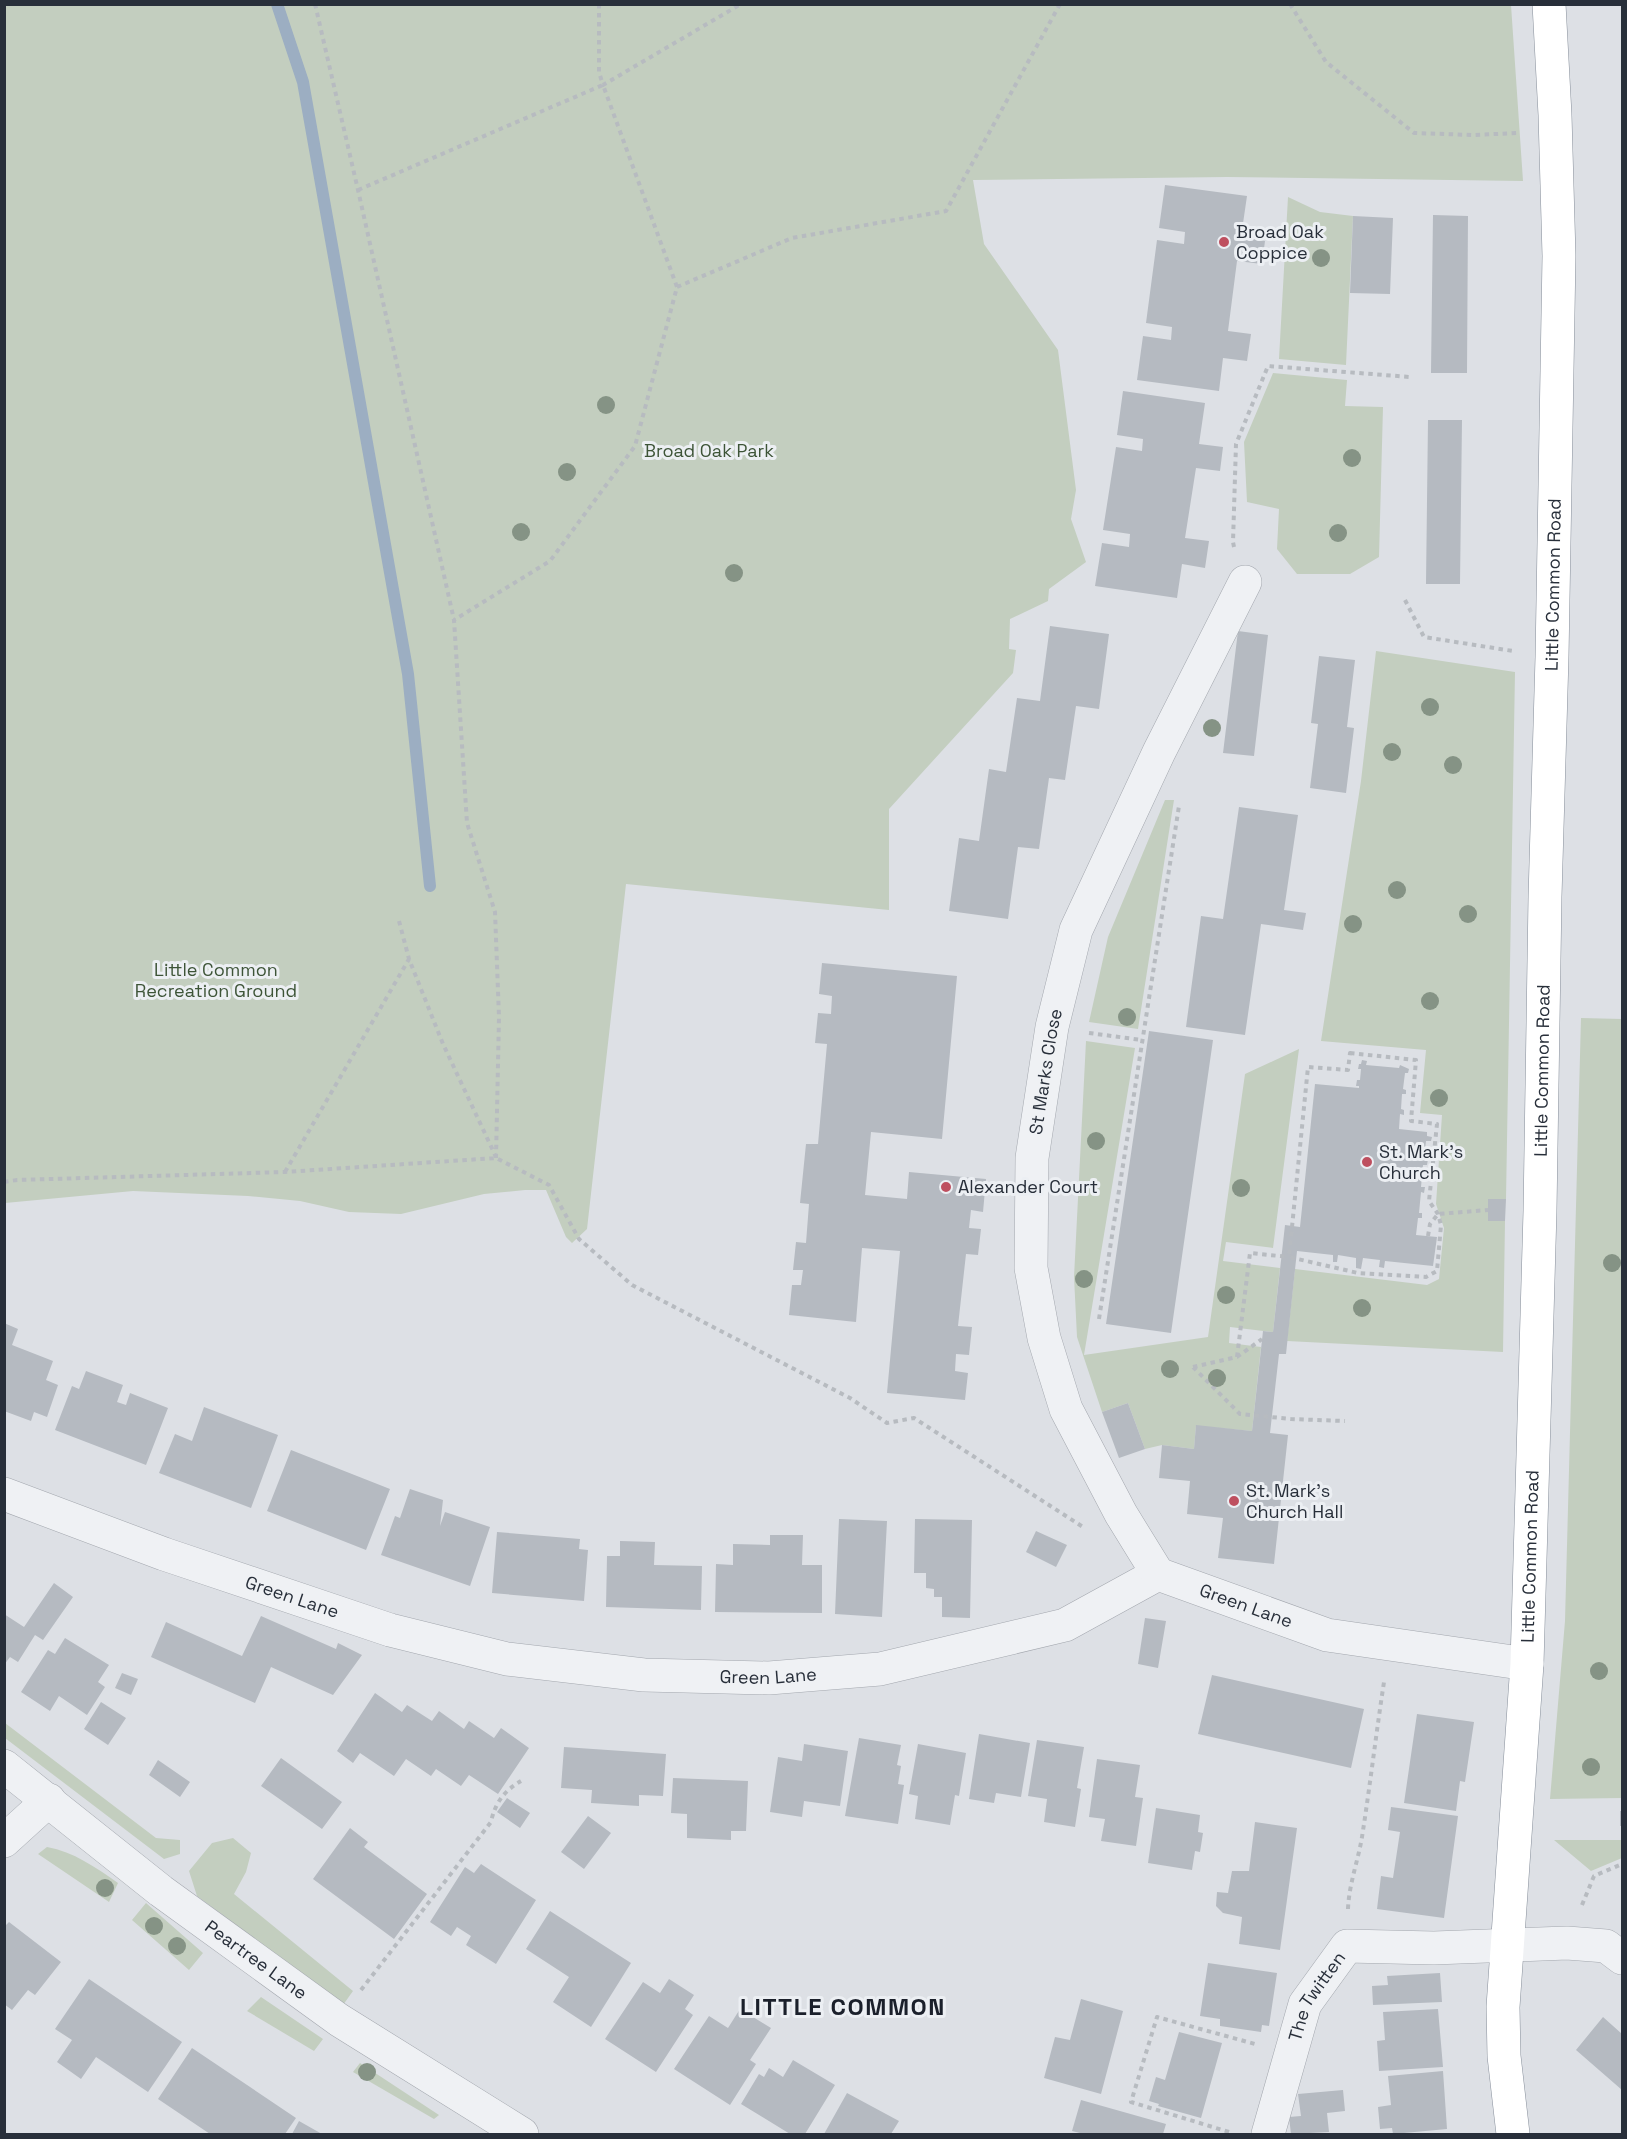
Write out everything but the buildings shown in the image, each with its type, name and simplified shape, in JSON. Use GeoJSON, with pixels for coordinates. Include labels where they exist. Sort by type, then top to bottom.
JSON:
{"type":"FeatureCollection","features":[{"type":"Feature","properties":{"kind":"highway","name":"Little Common Road"},"geometry":{"type":"LineString","coordinates":[[1514,2134],[1504,2056],[1503,2007],[1527,1664],[1540,1223],[1545,897],[1552,657],[1558,256],[1555,115],[1549,4]]}},
{"type":"Feature","properties":{"kind":"street","name":"St Marks Close"},"geometry":{"type":"LineString","coordinates":[[1158,1574],[1120,1514],[1066,1409],[1044,1338],[1031,1268],[1032,1158],[1052,1027],[1076,930],[1159,752],[1245,582]]}},
{"type":"Feature","properties":{"kind":"street","name":"Green Lane"},"geometry":{"type":"LineString","coordinates":[[4,1494],[164,1554],[390,1630],[507,1659],[644,1675],[769,1678],[880,1669],[1065,1625],[1158,1574],[1327,1635],[1527,1664]]}},
{"type":"Feature","properties":{"kind":"street","name":"Peartree Lane"},"geometry":{"type":"LineString","coordinates":[[4,1766],[161,1891],[339,2020],[522,2134]]}},
{"type":"Feature","properties":{"kind":"street"},"geometry":{"type":"LineString","coordinates":[[4,1841],[49,1800]]}},
{"type":"Feature","properties":{"kind":"street","name":"The Twitten"},"geometry":{"type":"LineString","coordinates":[[1268,2134],[1305,2004],[1347,1946],[1434,1948],[1567,1942],[1606,1946],[1623,1958]]}},
{"type":"Feature","properties":{"kind":"path"},"geometry":{"type":"LineString","coordinates":[[315,4],[454,620],[467,823],[495,912],[499,1017],[496,1158]]}},
{"type":"Feature","properties":{"kind":"path"},"geometry":{"type":"LineString","coordinates":[[454,620],[550,561],[635,446],[677,287],[599,72],[598,4]]}},
{"type":"Feature","properties":{"kind":"path"},"geometry":{"type":"LineString","coordinates":[[358,190],[603,85],[741,4]]}},
{"type":"Feature","properties":{"kind":"path"},"geometry":{"type":"LineString","coordinates":[[677,287],[792,238],[946,212],[1060,4]]}},
{"type":"Feature","properties":{"kind":"path"},"geometry":{"type":"LineString","coordinates":[[1290,4],[1326,62],[1414,133],[1473,135]]}},
{"type":"Feature","properties":{"kind":"path"},"geometry":{"type":"LineString","coordinates":[[1245,582],[1233,542],[1236,444],[1268,366],[1410,377]]}},
{"type":"Feature","properties":{"kind":"path"},"geometry":{"type":"LineString","coordinates":[[1405,600],[1424,637],[1552,657]]}},
{"type":"Feature","properties":{"kind":"path"},"geometry":{"type":"LineString","coordinates":[[1099,1319],[1180,801]]}},
{"type":"Feature","properties":{"kind":"path"},"geometry":{"type":"LineString","coordinates":[[399,921],[409,960],[496,1158]]}},
{"type":"Feature","properties":{"kind":"path"},"geometry":{"type":"LineString","coordinates":[[285,1172],[409,960]]}},
{"type":"Feature","properties":{"kind":"path"},"geometry":{"type":"LineString","coordinates":[[1052,1027],[1142,1040]]}},
{"type":"Feature","properties":{"kind":"path"},"geometry":{"type":"LineString","coordinates":[[1237,1357],[1250,1253],[1289,1257],[1358,1273],[1426,1277],[1437,1270],[1441,1225],[1438,1214],[1429,1201],[1437,1124],[1411,1121],[1416,1060],[1350,1053],[1348,1070],[1308,1067],[1289,1257]]}},
{"type":"Feature","properties":{"kind":"path"},"geometry":{"type":"LineString","coordinates":[[4,1182],[285,1172],[496,1158],[549,1185],[579,1239],[632,1285],[850,1398],[887,1423],[914,1418],[1086,1529]]}},
{"type":"Feature","properties":{"kind":"path"},"geometry":{"type":"LineString","coordinates":[[1428,1236],[1430,1224],[1438,1214],[1488,1210]]}},
{"type":"Feature","properties":{"kind":"path"},"geometry":{"type":"LineString","coordinates":[[1262,1339],[1237,1357],[1193,1367],[1240,1414],[1345,1421]]}},
{"type":"Feature","properties":{"kind":"path"},"geometry":{"type":"LineString","coordinates":[[1347,1946],[1349,1894],[1360,1847],[1389,1644]]}},
{"type":"Feature","properties":{"kind":"path"},"geometry":{"type":"LineString","coordinates":[[359,1993],[491,1822],[494,1809],[506,1790],[521,1781]]}},
{"type":"Feature","properties":{"kind":"path"},"geometry":{"type":"LineString","coordinates":[[1567,1942],[1594,1876],[1623,1864]]}},
{"type":"Feature","properties":{"kind":"path"},"geometry":{"type":"LineString","coordinates":[[1238,2134],[1131,2102],[1157,2017],[1292,2054]]}},
{"type":"Feature","properties":{"kind":"green space","name":"Broad Oak Park"},"geometry":{"type":"Polygon","coordinates":[[[5,4],[1511,5],[1523,181],[1227,177],[973,180],[984,244],[1058,350],[1076,490],[1071,519],[1086,562],[1049,589],[1048,601],[1010,619],[1009,649],[1016,650],[1013,673],[889,809],[889,910],[626,884],[587,1229],[572,1243],[566,1237],[546,1190],[484,1194],[401,1214],[349,1212],[300,1201],[248,1196],[133,1191],[5,1203],[5,4]]]}},
{"type":"Feature","properties":{"kind":"green space"},"geometry":{"type":"Polygon","coordinates":[[[1288,197],[1320,212],[1353,216],[1346,365],[1279,359],[1288,197]]]}},
{"type":"Feature","properties":{"kind":"green space"},"geometry":{"type":"Polygon","coordinates":[[[1273,373],[1347,380],[1345,406],[1383,407],[1379,557],[1350,574],[1297,574],[1277,549],[1279,509],[1247,502],[1244,442],[1273,373]]]}},
{"type":"Feature","properties":{"kind":"green space"},"geometry":{"type":"Polygon","coordinates":[[[1376,651],[1515,672],[1506,1199],[1488,1199],[1488,1220],[1505,1221],[1503,1352],[1287,1341],[1295,1269],[1427,1285],[1439,1279],[1444,1228],[1436,1204],[1442,1115],[1420,1113],[1426,1050],[1321,1041],[1361,781],[1376,651]]]}},
{"type":"Feature","properties":{"kind":"green space"},"geometry":{"type":"Polygon","coordinates":[[[1165,800],[1174,800],[1138,1029],[1089,1022],[1108,937],[1165,800]]]}},
{"type":"Feature","properties":{"kind":"green space"},"geometry":{"type":"Polygon","coordinates":[[[1581,1018],[1622,1019],[1622,1798],[1550,1799],[1565,1621],[1581,1018]]]}},
{"type":"Feature","properties":{"kind":"green space"},"geometry":{"type":"Polygon","coordinates":[[[1086,1041],[1135,1048],[1084,1355],[1208,1337],[1245,1074],[1299,1049],[1273,1248],[1226,1242],[1223,1261],[1280,1268],[1273,1332],[1230,1327],[1229,1343],[1261,1347],[1252,1431],[1196,1426],[1194,1449],[1162,1445],[1145,1449],[1128,1403],[1102,1412],[1077,1337],[1074,1277],[1086,1041]]]}},
{"type":"Feature","properties":{"kind":"green space"},"geometry":{"type":"Polygon","coordinates":[[[5,1723],[156,1838],[180,1840],[180,1854],[164,1859],[5,1738],[5,1723]]]}},
{"type":"Feature","properties":{"kind":"green space"},"geometry":{"type":"Polygon","coordinates":[[[233,1838],[251,1853],[246,1872],[234,1894],[353,1991],[343,2005],[197,1896],[189,1871],[212,1843],[233,1838]]]}},
{"type":"Feature","properties":{"kind":"green space"},"geometry":{"type":"Polygon","coordinates":[[[1554,1840],[1622,1840],[1622,1858],[1591,1871],[1554,1840]]]}},
{"type":"Feature","properties":{"kind":"green space"},"geometry":{"type":"Polygon","coordinates":[[[47,1847],[75,1856],[118,1883],[109,1902],[38,1854],[47,1847]]]}},
{"type":"Feature","properties":{"kind":"green space"},"geometry":{"type":"Polygon","coordinates":[[[146,1903],[203,1953],[189,1970],[132,1920],[146,1903]]]}},
{"type":"Feature","properties":{"kind":"green space"},"geometry":{"type":"Polygon","coordinates":[[[261,1997],[323,2039],[314,2051],[247,2011],[261,1997]]]}},
{"type":"Feature","properties":{"kind":"green space"},"geometry":{"type":"Polygon","coordinates":[[[360,2063],[439,2115],[434,2119],[353,2072],[360,2063]]]}},
{"type":"Feature","properties":{"kind":"waterway"},"geometry":{"type":"LineString","coordinates":[[277,4],[303,82],[408,674],[430,886]]}},
{"type":"Feature","properties":{"kind":"place","name":"Broad Oak Coppice"},"geometry":{"type":"Point","coordinates":[1224,242]}},
{"type":"Feature","properties":{"kind":"place","name":"St. Mark's Church"},"geometry":{"type":"Point","coordinates":[1367,1162]}},
{"type":"Feature","properties":{"kind":"place","name":"Alexander Court"},"geometry":{"type":"Point","coordinates":[946,1187]}},
{"type":"Feature","properties":{"kind":"place","name":"St. Mark's Church Hall"},"geometry":{"type":"Point","coordinates":[1234,1501]}},
{"type":"Feature","properties":{"kind":"district","name":"LITTLE COMMON"},"geometry":{"type":"Point","coordinates":[843,2007]}},
{"type":"Feature","properties":{"kind":"park label","name":"Little Common Recreation Ground"},"geometry":{"type":"Point","coordinates":[216,980]}}]}
